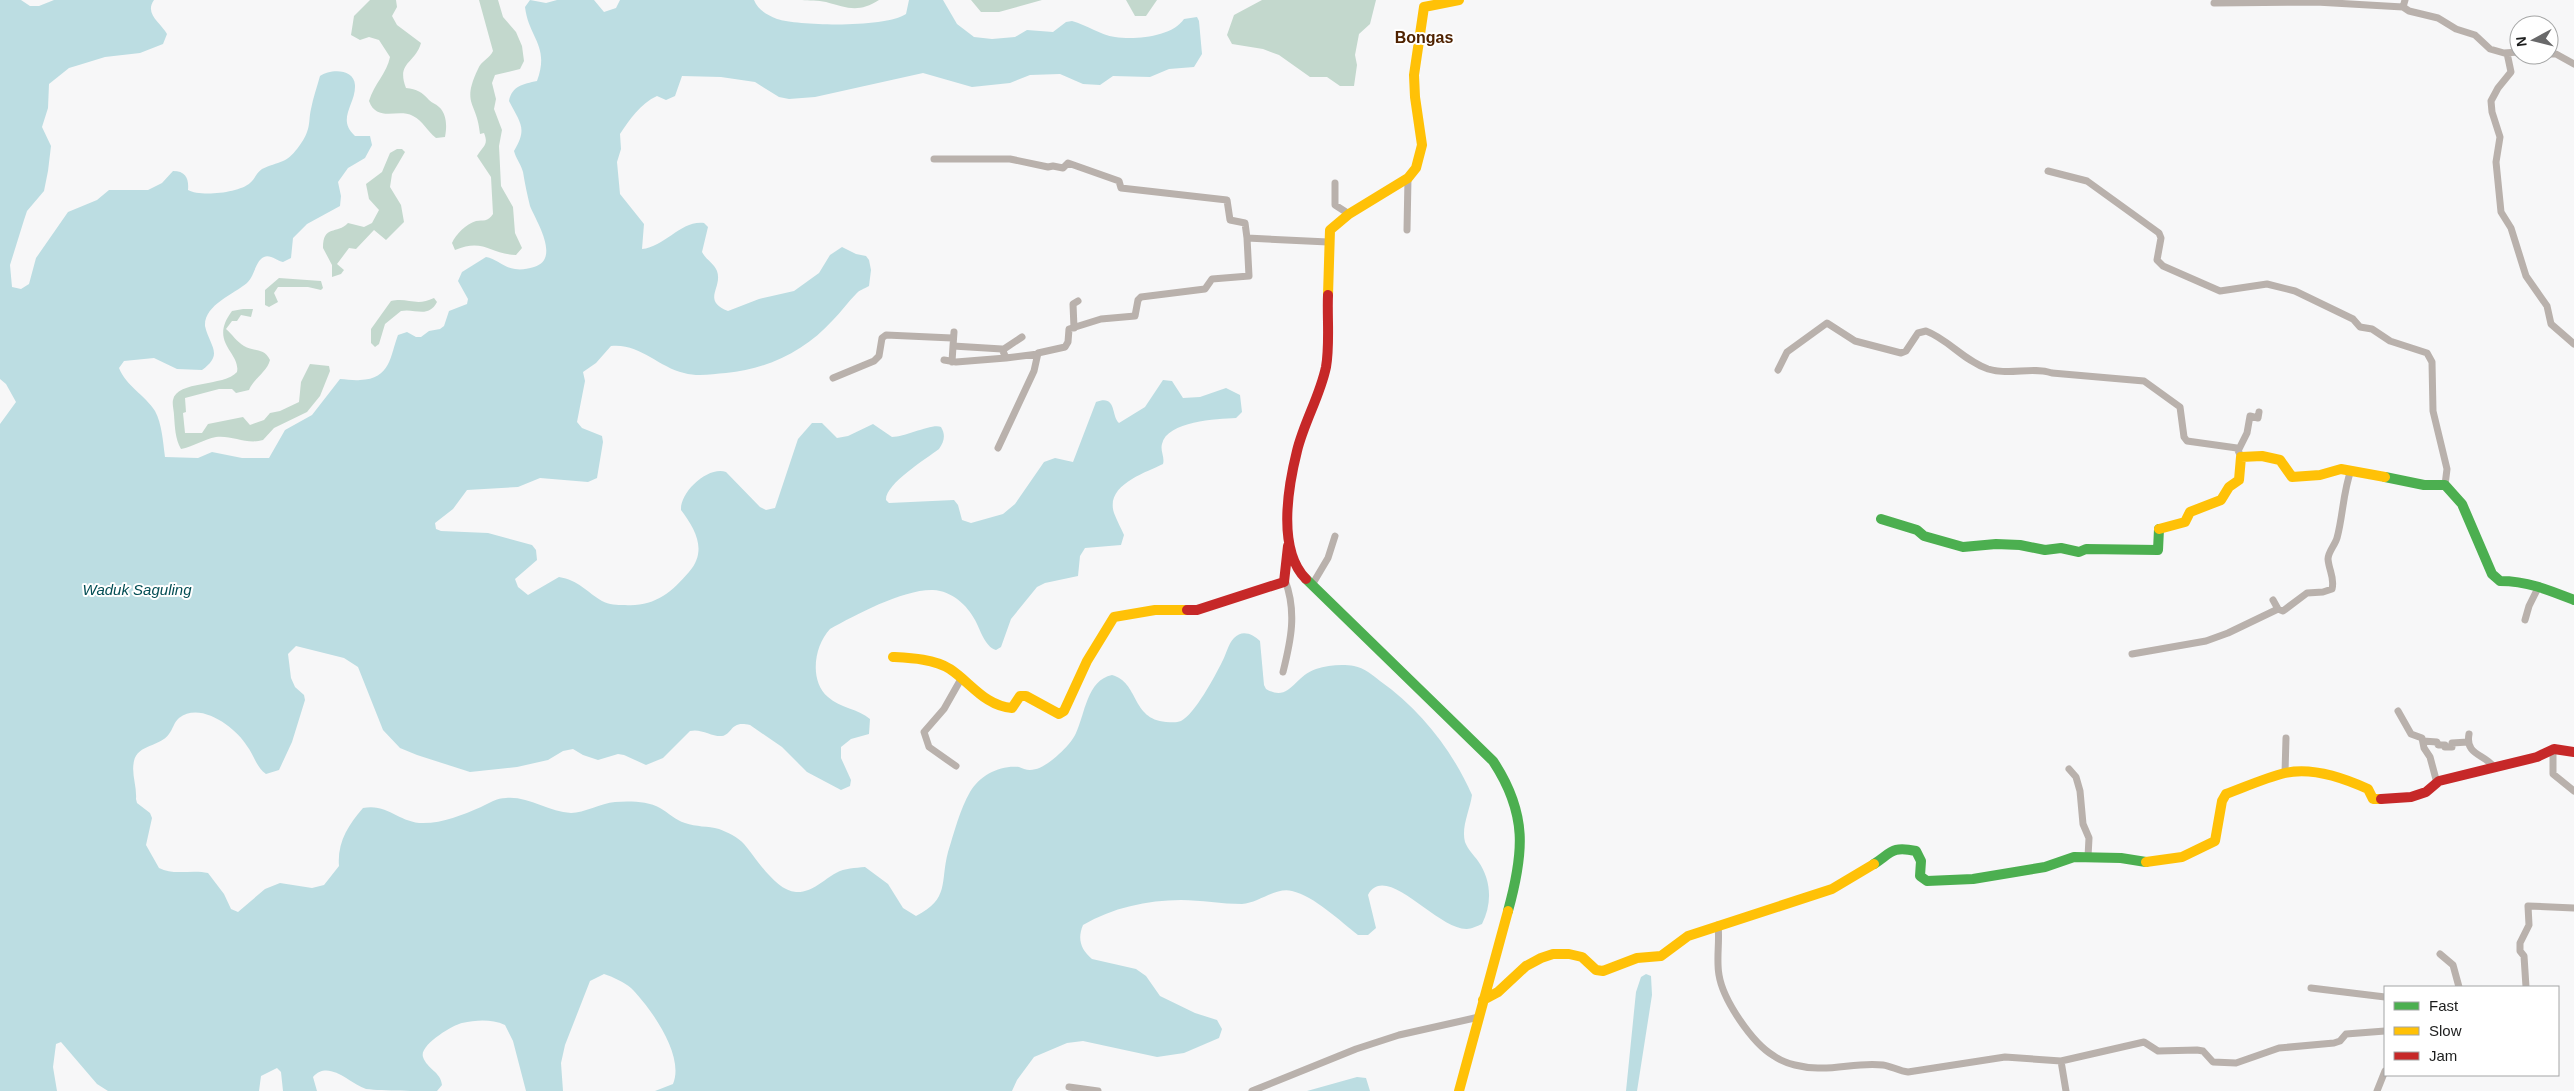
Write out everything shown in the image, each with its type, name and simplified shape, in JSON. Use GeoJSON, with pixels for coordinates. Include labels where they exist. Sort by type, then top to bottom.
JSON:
{"type":"FeatureCollection","features":[{"type":"Feature","properties":{"kind":"street"},"geometry":{"type":"LineString","coordinates":[[1283,672],[1293,618],[1291,597],[1285,580],[1288,545],[1288,503],[1294,460],[1327,364],[1328,242],[1332,227],[1349,214],[1408,178],[1417,166],[1422,148],[1422,132],[1414,85],[1424,4],[1459,0]]}},
{"type":"Feature","properties":{"kind":"street"},"geometry":{"type":"LineString","coordinates":[[2214,3],[2316,2],[2404,4],[2409,11],[2438,18],[2456,29],[2475,36],[2490,48],[2507,53],[2511,72],[2498,88],[2491,107],[2500,137],[2496,162],[2501,212],[2512,228],[2526,276],[2547,306],[2551,324],[2574,344]]}},
{"type":"Feature","properties":{"kind":"street"},"geometry":{"type":"LineString","coordinates":[[2559,56],[2574,64]]}},
{"type":"Feature","properties":{"kind":"street"},"geometry":{"type":"LineString","coordinates":[[934,159],[1010,159],[1048,168],[1053,166],[1063,168],[1068,163],[1119,181],[1121,188],[1227,200],[1230,220],[1245,223],[1247,238],[1249,276],[1212,279],[1205,289],[1140,297],[1135,316],[1101,319],[1068,330],[1068,342],[1065,346],[1038,354],[1006,358],[948,361],[953,338]]}},
{"type":"Feature","properties":{"kind":"street"},"geometry":{"type":"LineString","coordinates":[[2048,171],[2087,181],[2159,233],[2161,238],[2158,260],[2163,266],[2220,291],[2268,284],[2295,291],[2352,319],[2360,327],[2372,329],[2390,340],[2427,353],[2431,358],[2433,411],[2447,469],[2445,485]]}},
{"type":"Feature","properties":{"kind":"street"},"geometry":{"type":"LineString","coordinates":[[1407,230],[1408,178]]}},
{"type":"Feature","properties":{"kind":"street"},"geometry":{"type":"LineString","coordinates":[[1335,182],[1335,205],[1349,214]]}},
{"type":"Feature","properties":{"kind":"street"},"geometry":{"type":"LineString","coordinates":[[1247,238],[1328,242]]}},
{"type":"Feature","properties":{"kind":"street"},"geometry":{"type":"LineString","coordinates":[[1074,328],[1073,304],[1078,301]]}},
{"type":"Feature","properties":{"kind":"street"},"geometry":{"type":"LineString","coordinates":[[1778,370],[1787,352],[1827,323],[1858,342],[1888,348],[1901,353],[1906,351],[1915,335],[1926,331],[1976,364],[2000,372],[2021,373],[2040,369],[2052,373],[2144,381],[2180,408],[2184,437],[2187,442],[2280,460],[2292,477],[2320,476],[2329,472],[2351,470],[2369,476],[2424,485],[2445,485],[2462,504],[2492,574],[2500,581],[2518,580],[2574,600]]}},
{"type":"Feature","properties":{"kind":"street"},"geometry":{"type":"LineString","coordinates":[[833,378],[874,361],[879,356],[882,338],[886,335],[953,338],[1004,349],[1022,337]]}},
{"type":"Feature","properties":{"kind":"street"},"geometry":{"type":"LineString","coordinates":[[1004,349],[1006,358]]}},
{"type":"Feature","properties":{"kind":"street"},"geometry":{"type":"LineString","coordinates":[[998,448],[1034,371],[1038,354]]}},
{"type":"Feature","properties":{"kind":"street"},"geometry":{"type":"LineString","coordinates":[[1882,519],[1917,530],[1924,536],[1963,547],[2020,545],[2045,550],[2060,548],[2076,552],[2086,549],[2158,550],[2158,528],[2185,522],[2190,512],[2224,498],[2229,487],[2239,480],[2240,453],[2247,433],[2250,416],[2258,418],[2260,412]]}},
{"type":"Feature","properties":{"kind":"street"},"geometry":{"type":"LineString","coordinates":[[2132,654],[2206,640],[2228,633],[2278,609],[2283,611],[2308,592],[2323,592],[2332,589],[2333,577],[2329,571],[2328,558],[2337,538],[2344,496],[2351,470]]}},
{"type":"Feature","properties":{"kind":"street"},"geometry":{"type":"LineString","coordinates":[[1312,585],[1328,558],[1334,536]]}},
{"type":"Feature","properties":{"kind":"street"},"geometry":{"type":"LineString","coordinates":[[1288,545],[1301,574],[1493,761],[1508,784],[1517,808],[1520,838],[1519,870],[1459,1091]]}},
{"type":"Feature","properties":{"kind":"street"},"geometry":{"type":"LineString","coordinates":[[893,657],[908,657],[945,667],[982,695],[1004,707],[1012,708],[1017,699],[1026,696],[1059,714],[1064,711],[1087,661],[1114,617],[1155,610],[1197,610],[1285,580]]}},
{"type":"Feature","properties":{"kind":"street"},"geometry":{"type":"LineString","coordinates":[[2525,620],[2529,606],[2539,586]]}},
{"type":"Feature","properties":{"kind":"street"},"geometry":{"type":"LineString","coordinates":[[2273,600],[2278,609]]}},
{"type":"Feature","properties":{"kind":"street"},"geometry":{"type":"LineString","coordinates":[[956,766],[929,747],[924,732],[944,709],[961,678]]}},
{"type":"Feature","properties":{"kind":"street"},"geometry":{"type":"LineString","coordinates":[[2398,711],[2411,734],[2420,736],[2423,741],[2430,757],[2437,783]]}},
{"type":"Feature","properties":{"kind":"street"},"geometry":{"type":"LineString","coordinates":[[2286,738],[2286,773]]}},
{"type":"Feature","properties":{"kind":"street"},"geometry":{"type":"LineString","coordinates":[[2423,741],[2437,742],[2438,745],[2452,747],[2452,743],[2469,738],[2476,755],[2493,766]]}},
{"type":"Feature","properties":{"kind":"street"},"geometry":{"type":"LineString","coordinates":[[1483,1000],[1498,992],[1526,966],[1553,954],[1582,957],[1596,970],[1603,971],[1637,958],[1661,956],[1688,936],[1816,896],[1848,881],[1883,858],[1891,850],[1906,849],[1916,851],[1921,862],[1920,876],[1923,880],[1927,881],[1983,878],[2046,867],[2061,860],[2088,857],[2121,858],[2142,863],[2182,857],[2217,839],[2222,801],[2226,794],[2286,773],[2295,772],[2358,783],[2368,789],[2373,799],[2380,800],[2411,797],[2426,792],[2437,783],[2553,750],[2574,752]]}},
{"type":"Feature","properties":{"kind":"street"},"geometry":{"type":"LineString","coordinates":[[2553,750],[2553,774],[2574,791]]}},
{"type":"Feature","properties":{"kind":"street"},"geometry":{"type":"LineString","coordinates":[[2070,769],[2076,777],[2080,792],[2082,824],[2089,838],[2088,857]]}},
{"type":"Feature","properties":{"kind":"street"},"geometry":{"type":"LineString","coordinates":[[2526,986],[2524,956],[2520,943],[2528,925],[2528,906],[2574,908]]}},
{"type":"Feature","properties":{"kind":"street"},"geometry":{"type":"LineString","coordinates":[[1718,926],[1719,975],[1722,987],[1743,1025],[1774,1057],[1796,1065],[1814,1068],[1842,1065],[1884,1065],[1899,1071],[1908,1072],[2006,1058],[2061,1061],[2144,1042],[2158,1051],[2197,1050],[2203,1051],[2213,1062],[2236,1063],[2279,1048],[2334,1043],[2340,1041],[2346,1034],[2384,1031]]}},
{"type":"Feature","properties":{"kind":"street"},"geometry":{"type":"LineString","coordinates":[[2440,954],[2453,965],[2459,986]]}},
{"type":"Feature","properties":{"kind":"street"},"geometry":{"type":"LineString","coordinates":[[2312,988],[2384,997]]}},
{"type":"Feature","properties":{"kind":"street"},"geometry":{"type":"LineString","coordinates":[[1252,1091],[1356,1049],[1399,1035],[1480,1017]]}},
{"type":"Feature","properties":{"kind":"street"},"geometry":{"type":"LineString","coordinates":[[2061,1061],[2066,1091]]}},
{"type":"Feature","properties":{"kind":"street"},"geometry":{"type":"LineString","coordinates":[[2377,1091],[2384,1074]]}},
{"type":"Feature","properties":{"kind":"street"},"geometry":{"type":"LineString","coordinates":[[1069,1087],[1098,1091]]}},
{"type":"Feature","properties":{"kind":"green space"},"geometry":{"type":"Polygon","coordinates":[[[370,0],[396,0],[397,7],[392,16],[397,25],[421,43],[403,73],[406,88],[419,91],[442,110],[446,121],[445,137],[436,138],[413,116],[401,113],[388,114],[377,112],[369,101],[390,57],[379,40],[369,37],[360,40],[351,35],[354,16],[370,0]]]}},
{"type":"Feature","properties":{"kind":"green space"},"geometry":{"type":"Polygon","coordinates":[[[479,0],[498,0],[503,17],[516,32],[522,46],[524,61],[520,69],[495,75],[492,83],[496,99],[494,109],[502,130],[499,146],[501,186],[513,207],[515,233],[522,248],[516,255],[480,246],[455,250],[452,243],[459,233],[472,222],[487,219],[493,214],[491,177],[477,156],[485,145],[486,140],[484,133],[480,134],[470,97],[473,81],[478,69],[493,51],[479,0]]]}},
{"type":"Feature","properties":{"kind":"green space"},"geometry":{"type":"Polygon","coordinates":[[[802,0],[879,0],[865,7],[853,8],[823,1],[802,0]]]}},
{"type":"Feature","properties":{"kind":"green space"},"geometry":{"type":"Polygon","coordinates":[[[971,0],[1042,0],[999,12],[981,12],[971,0]]]}},
{"type":"Feature","properties":{"kind":"green space"},"geometry":{"type":"Polygon","coordinates":[[[1126,0],[1157,0],[1146,16],[1135,16],[1126,0]]]}},
{"type":"Feature","properties":{"kind":"green space"},"geometry":{"type":"Polygon","coordinates":[[[1262,0],[1376,0],[1370,24],[1359,34],[1355,55],[1357,65],[1354,86],[1340,86],[1327,77],[1310,77],[1279,55],[1263,49],[1232,44],[1227,35],[1234,15],[1262,0]]]}},
{"type":"Feature","properties":{"kind":"green space"},"geometry":{"type":"Polygon","coordinates":[[[397,149],[402,149],[405,152],[392,174],[390,187],[401,205],[404,222],[386,240],[374,230],[356,249],[349,248],[337,264],[344,270],[341,274],[332,277],[332,265],[323,248],[325,236],[344,227],[348,223],[364,227],[372,223],[379,210],[369,199],[366,184],[382,172],[390,153],[397,149]]]}},
{"type":"Feature","properties":{"kind":"green space"},"geometry":{"type":"Polygon","coordinates":[[[279,278],[321,281],[323,288],[321,290],[308,287],[278,287],[274,293],[278,302],[269,307],[265,305],[265,290],[279,278]]]}},
{"type":"Feature","properties":{"kind":"green space"},"geometry":{"type":"Polygon","coordinates":[[[434,298],[437,302],[430,310],[425,312],[401,311],[385,324],[379,344],[375,347],[371,343],[371,329],[391,301],[422,302],[434,298]]]}},
{"type":"Feature","properties":{"kind":"green space"},"geometry":{"type":"Polygon","coordinates":[[[253,309],[251,317],[241,315],[237,321],[232,321],[226,329],[244,346],[262,351],[270,360],[249,390],[236,393],[232,389],[219,389],[185,398],[186,412],[183,413],[185,433],[202,433],[208,424],[243,417],[250,425],[264,420],[270,413],[280,411],[299,402],[301,382],[310,364],[329,366],[330,371],[320,396],[307,412],[274,428],[263,440],[251,441],[216,437],[181,449],[176,433],[173,400],[176,394],[183,389],[222,380],[231,377],[237,372],[235,359],[224,339],[223,331],[225,322],[232,311],[253,309]]]}},
{"type":"Feature","properties":{"kind":"water","name":"Waduk Saguling"},"geometry":{"type":"Polygon","coordinates":[[[0,0],[21,0],[30,6],[39,6],[54,0],[154,0],[151,5],[152,14],[167,34],[163,44],[140,53],[105,57],[69,68],[49,84],[48,108],[42,127],[51,146],[48,171],[44,191],[27,211],[10,265],[12,287],[21,289],[29,284],[36,258],[68,212],[97,200],[109,190],[148,190],[162,183],[173,171],[181,172],[186,176],[188,190],[194,192],[219,193],[245,186],[262,169],[286,159],[294,153],[308,129],[320,76],[335,71],[351,75],[354,79],[355,92],[348,111],[347,124],[355,136],[370,136],[372,145],[365,158],[348,168],[338,182],[341,196],[340,206],[307,224],[293,238],[291,258],[283,262],[271,257],[264,257],[247,283],[214,306],[209,312],[205,326],[214,355],[209,364],[202,370],[177,369],[154,358],[124,361],[119,368],[126,380],[155,411],[161,427],[165,457],[198,458],[212,452],[242,458],[269,458],[285,430],[312,415],[340,379],[358,380],[378,376],[388,365],[398,335],[407,332],[416,337],[421,337],[429,331],[440,329],[444,326],[449,311],[467,304],[468,299],[458,281],[462,272],[486,257],[507,267],[517,269],[531,268],[542,263],[546,256],[546,248],[541,230],[530,206],[523,172],[514,151],[521,137],[521,126],[509,101],[515,89],[537,81],[540,69],[540,50],[530,27],[525,7],[530,0],[546,3],[557,0],[594,0],[604,12],[616,8],[620,0],[754,0],[763,12],[777,19],[804,23],[862,24],[896,19],[906,14],[909,0],[943,0],[957,24],[974,37],[992,39],[1015,37],[1027,30],[1053,32],[1066,22],[1072,21],[1109,36],[1133,38],[1152,36],[1171,30],[1184,19],[1197,17],[1199,21],[1202,54],[1194,67],[1169,69],[1150,77],[1113,76],[1100,85],[1083,84],[1060,74],[1030,75],[1010,83],[972,87],[923,73],[815,97],[789,99],[779,97],[755,82],[721,77],[682,76],[675,96],[666,100],[657,96],[651,99],[636,112],[620,134],[621,149],[617,162],[620,194],[644,224],[642,249],[658,244],[680,229],[696,223],[704,223],[708,227],[702,252],[716,268],[718,277],[714,298],[720,307],[728,311],[759,299],[794,291],[819,273],[830,255],[842,247],[856,254],[866,256],[869,260],[871,270],[869,286],[857,293],[833,320],[810,341],[785,357],[742,371],[694,375],[675,370],[631,348],[611,346],[596,363],[583,372],[585,381],[577,422],[582,428],[602,436],[603,442],[597,478],[588,482],[540,478],[518,487],[467,490],[453,509],[435,523],[436,529],[441,531],[488,533],[532,545],[536,550],[537,560],[515,579],[518,587],[528,595],[559,577],[577,584],[607,603],[622,605],[645,604],[668,592],[682,580],[695,564],[699,548],[695,532],[681,510],[682,503],[690,488],[711,473],[726,472],[760,507],[766,510],[775,508],[798,439],[812,423],[822,423],[837,438],[848,436],[873,424],[892,437],[932,427],[941,427],[944,438],[939,449],[899,479],[887,494],[886,500],[889,503],[954,500],[958,505],[962,520],[971,523],[1003,514],[1015,504],[1044,462],[1055,458],[1073,462],[1096,402],[1103,400],[1110,403],[1119,423],[1145,407],[1163,380],[1172,381],[1183,398],[1200,397],[1226,388],[1240,395],[1242,412],[1236,418],[1194,423],[1173,430],[1166,436],[1162,444],[1163,464],[1128,481],[1115,495],[1113,503],[1114,513],[1124,535],[1121,545],[1085,548],[1080,556],[1078,576],[1045,583],[1037,587],[1011,619],[1001,647],[996,650],[986,642],[972,614],[963,604],[953,596],[933,590],[894,598],[830,629],[817,654],[816,673],[818,682],[822,690],[833,701],[870,719],[869,734],[851,739],[841,747],[841,758],[851,780],[850,786],[841,790],[807,772],[782,747],[750,725],[744,724],[735,726],[726,735],[722,736],[694,730],[690,731],[663,758],[646,765],[618,754],[598,760],[573,749],[563,751],[548,760],[517,767],[470,772],[400,748],[383,730],[358,667],[344,658],[296,646],[288,654],[291,678],[295,687],[304,695],[305,700],[292,742],[279,770],[266,774],[235,732],[217,719],[197,713],[179,718],[165,738],[144,748],[136,755],[133,771],[136,799],[137,803],[150,813],[152,818],[146,845],[159,868],[171,872],[208,873],[224,894],[231,909],[238,912],[265,889],[280,883],[312,888],[324,885],[339,866],[342,842],[353,821],[363,808],[380,808],[407,820],[423,823],[453,818],[503,798],[522,799],[555,810],[571,813],[610,803],[632,802],[655,806],[685,823],[719,829],[732,835],[744,844],[774,880],[781,886],[796,892],[807,890],[839,871],[865,867],[888,884],[903,908],[916,916],[927,910],[939,896],[942,889],[948,852],[958,821],[966,799],[979,781],[991,772],[1012,767],[1034,770],[1053,759],[1075,736],[1092,691],[1104,678],[1112,675],[1121,679],[1127,685],[1141,708],[1147,714],[1155,719],[1166,722],[1181,721],[1192,711],[1204,694],[1232,640],[1237,635],[1244,633],[1254,636],[1260,641],[1266,689],[1281,693],[1287,691],[1302,677],[1316,669],[1335,665],[1354,666],[1368,672],[1395,692],[1434,732],[1455,762],[1472,795],[1464,836],[1468,848],[1483,869],[1488,884],[1488,909],[1482,924],[1469,929],[1455,926],[1399,891],[1387,886],[1376,887],[1368,895],[1376,928],[1368,935],[1358,935],[1318,903],[1300,894],[1286,890],[1242,904],[1168,900],[1143,903],[1106,914],[1083,925],[1080,940],[1085,952],[1092,959],[1136,969],[1146,976],[1160,996],[1195,1013],[1217,1020],[1222,1029],[1219,1038],[1184,1053],[1157,1057],[1083,1041],[1067,1043],[1034,1057],[1017,1080],[1012,1091],[655,1091],[673,1084],[675,1073],[674,1060],[664,1033],[648,1008],[631,988],[615,978],[604,974],[590,981],[565,1045],[561,1063],[563,1091],[526,1091],[513,1041],[505,1025],[484,1021],[462,1023],[445,1031],[426,1047],[423,1057],[437,1074],[442,1085],[437,1091],[366,1089],[339,1074],[326,1071],[319,1072],[313,1077],[317,1091],[283,1091],[281,1072],[277,1068],[261,1076],[259,1091],[108,1091],[97,1084],[61,1042],[56,1044],[53,1067],[57,1091],[0,1091],[0,424],[16,402],[6,384],[0,379],[0,0]]]}},
{"type":"Feature","properties":{"kind":"water"},"geometry":{"type":"Polygon","coordinates":[[[1646,974],[1651,976],[1652,995],[1637,1091],[1626,1091],[1636,992],[1641,977],[1646,974]]]}},
{"type":"Feature","properties":{"kind":"water"},"geometry":{"type":"Polygon","coordinates":[[[1357,1077],[1366,1078],[1370,1091],[1307,1091],[1357,1077]]]}},
{"type":"Feature","properties":{"kind":"traffic: fast"},"geometry":{"type":"LineString","coordinates":[[2385,477],[2424,485],[2445,485],[2462,504],[2492,574],[2500,581],[2529,584],[2574,600]]}},
{"type":"Feature","properties":{"kind":"traffic: fast"},"geometry":{"type":"LineString","coordinates":[[1881,519],[1917,530],[1924,536],[1963,547],[1996,544],[2020,545],[2045,550],[2061,548],[2079,552],[2086,549],[2158,550],[2159,529]]}},
{"type":"Feature","properties":{"kind":"traffic: fast"},"geometry":{"type":"LineString","coordinates":[[1306,579],[1493,761],[1512,799],[1520,834],[1520,852],[1508,911]]}},
{"type":"Feature","properties":{"kind":"traffic: fast"},"geometry":{"type":"LineString","coordinates":[[1874,864],[1893,851],[1902,849],[1916,851],[1921,861],[1920,876],[1927,881],[1973,879],[2045,867],[2074,857],[2121,858],[2146,862]]}},
{"type":"Feature","properties":{"kind":"traffic: slow"},"geometry":{"type":"LineString","coordinates":[[1328,295],[1330,230],[1349,214],[1408,178],[1416,168],[1422,145],[1415,97],[1414,75],[1424,7],[1459,0]]}},
{"type":"Feature","properties":{"kind":"traffic: slow"},"geometry":{"type":"LineString","coordinates":[[2159,529],[2185,522],[2190,512],[2221,500],[2229,487],[2239,480],[2241,457],[2262,456],[2280,460],[2292,477],[2320,475],[2341,469],[2385,477]]}},
{"type":"Feature","properties":{"kind":"traffic: slow"},"geometry":{"type":"LineString","coordinates":[[893,657],[922,660],[944,666],[986,698],[1002,706],[1012,708],[1020,696],[1026,696],[1059,714],[1064,711],[1087,661],[1114,617],[1155,610],[1187,610]]}},
{"type":"Feature","properties":{"kind":"traffic: slow"},"geometry":{"type":"LineString","coordinates":[[2146,862],[2182,857],[2215,841],[2222,801],[2226,794],[2285,773],[2306,771],[2327,775],[2368,789],[2373,799],[2381,799]]}},
{"type":"Feature","properties":{"kind":"traffic: slow"},"geometry":{"type":"LineString","coordinates":[[1483,1000],[1498,992],[1526,966],[1541,958],[1553,954],[1569,954],[1582,957],[1596,970],[1603,971],[1637,958],[1661,956],[1688,936],[1832,889],[1874,864]]}},
{"type":"Feature","properties":{"kind":"traffic: slow"},"geometry":{"type":"LineString","coordinates":[[1459,1091],[1508,911]]}},
{"type":"Feature","properties":{"kind":"traffic: jam"},"geometry":{"type":"LineString","coordinates":[[1306,579],[1297,567],[1291,552],[1287,518],[1288,500],[1300,440],[1326,367],[1328,295]]}},
{"type":"Feature","properties":{"kind":"traffic: jam"},"geometry":{"type":"LineString","coordinates":[[1187,610],[1197,610],[1284,582],[1288,546]]}},
{"type":"Feature","properties":{"kind":"traffic: jam"},"geometry":{"type":"LineString","coordinates":[[2381,799],[2411,797],[2426,792],[2439,781],[2537,757],[2554,749],[2574,752]]}},
{"type":"Feature","properties":{"kind":"district","name":"Bongas"},"geometry":{"type":"Point","coordinates":[1424,37]}}]}
